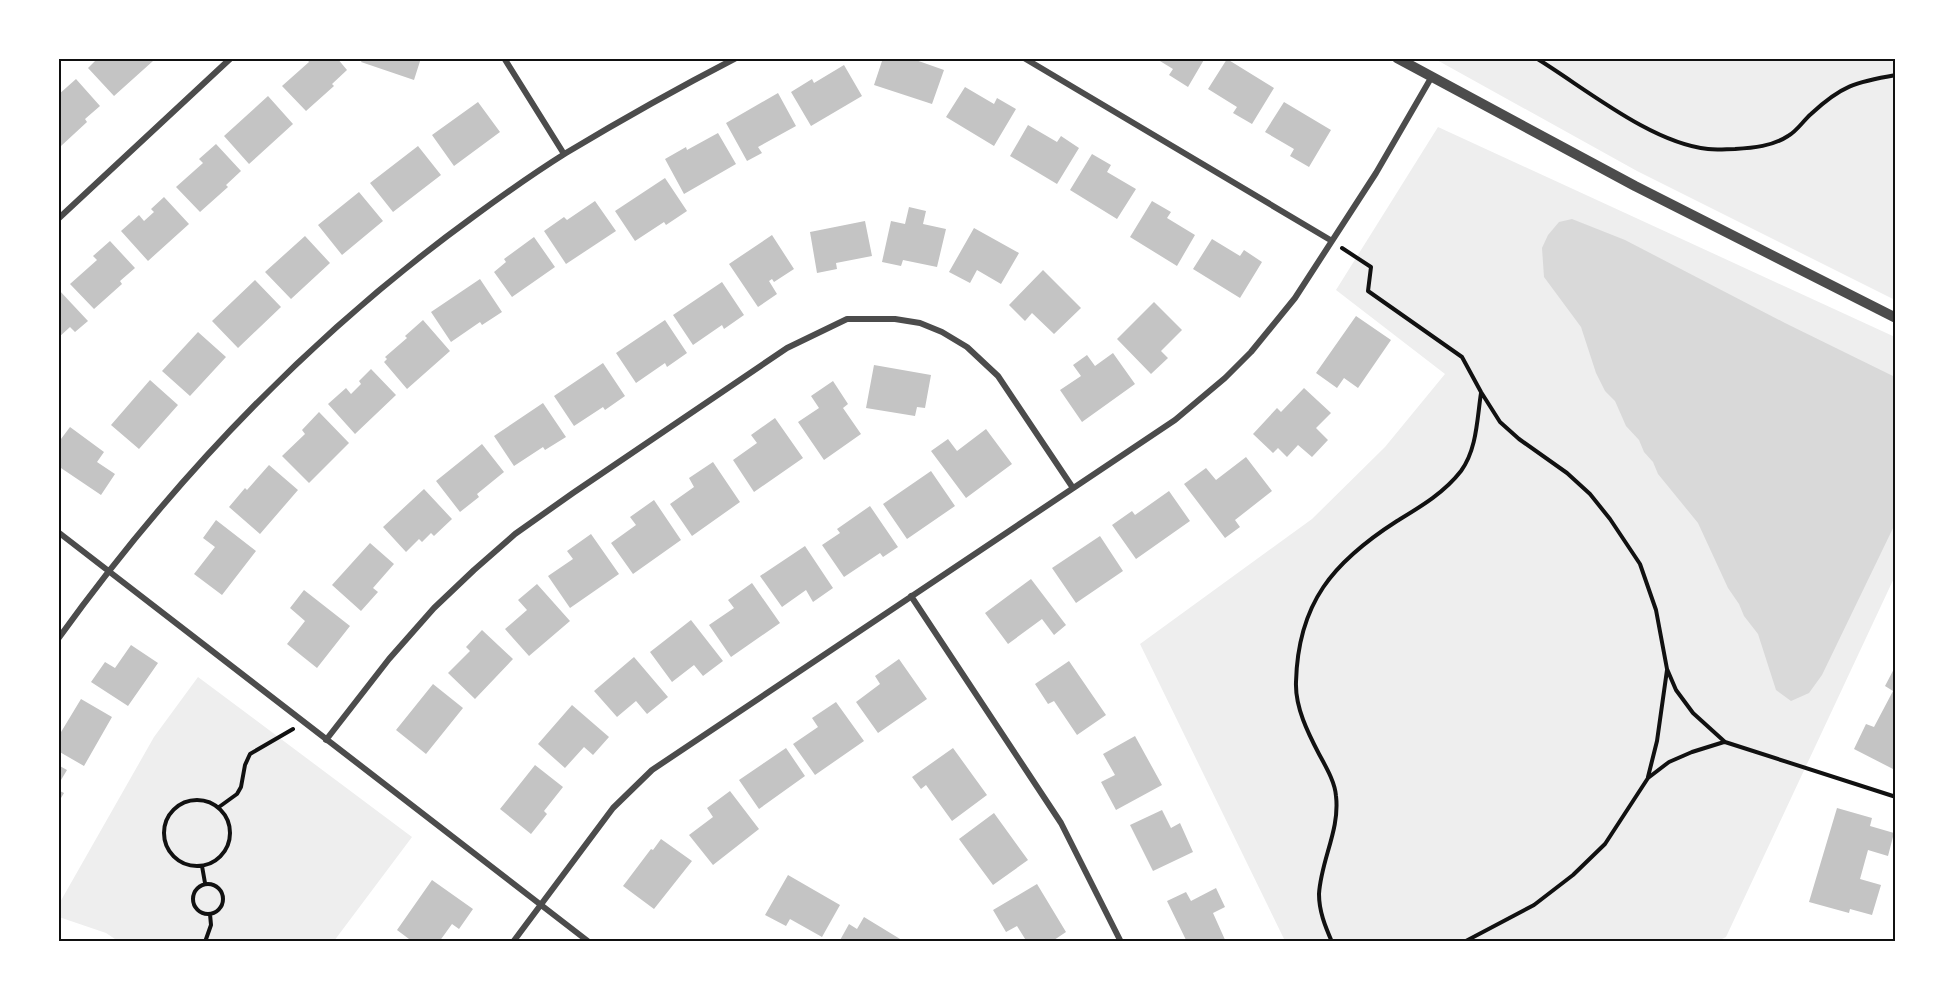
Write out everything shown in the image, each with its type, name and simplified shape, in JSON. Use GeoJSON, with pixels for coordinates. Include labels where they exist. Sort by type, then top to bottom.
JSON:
{"type":"FeatureCollection","features":[{"type":"Feature","properties":{"kind":"street"},"geometry":{"type":"LineString","coordinates":[[58,219],[231,58]]}},
{"type":"Feature","properties":{"kind":"street"},"geometry":{"type":"LineString","coordinates":[[504,58],[564,154]]}},
{"type":"Feature","properties":{"kind":"street"},"geometry":{"type":"LineString","coordinates":[[58,639],[176,489],[225,435],[333,330],[442,239],[564,154],[691,81],[736,58]]}},
{"type":"Feature","properties":{"kind":"street"},"geometry":{"type":"LineString","coordinates":[[1024,58],[1332,241]]}},
{"type":"Feature","properties":{"kind":"street"},"geometry":{"type":"LineString","coordinates":[[1396,58],[1635,186],[1896,318]]}},
{"type":"Feature","properties":{"kind":"street"},"geometry":{"type":"LineString","coordinates":[[513,942],[613,808],[652,770],[1175,420],[1226,378],[1278,321],[1295,298],[1376,172],[1431,78]]}},
{"type":"Feature","properties":{"kind":"street"},"geometry":{"type":"LineString","coordinates":[[326,740],[389,659],[434,608],[515,534],[787,348],[847,319],[895,319],[920,323],[942,332],[967,347],[998,376],[1073,488]]}},
{"type":"Feature","properties":{"kind":"street"},"geometry":{"type":"LineString","coordinates":[[58,532],[589,942]]}},
{"type":"Feature","properties":{"kind":"street"},"geometry":{"type":"LineString","coordinates":[[911,596],[1061,822],[1121,942]]}},
{"type":"Feature","properties":{"kind":"path"},"geometry":{"type":"LineString","coordinates":[[1536,58],[1646,128],[1678,142],[1708,149],[1743,148],[1770,144],[1790,136],[1810,114],[1841,89],[1865,80],[1896,75]]}},
{"type":"Feature","properties":{"kind":"path"},"geometry":{"type":"LineString","coordinates":[[1332,241],[1371,267],[1368,291],[1462,357],[1500,422],[1567,473],[1590,494],[1640,564],[1656,610],[1667,669],[1676,690],[1693,713],[1725,742],[1896,797]]}},
{"type":"Feature","properties":{"kind":"path"},"geometry":{"type":"LineString","coordinates":[[1332,942],[1322,920],[1319,896],[1321,876],[1334,831],[1336,795],[1329,772],[1310,737],[1299,707],[1295,684],[1305,621],[1331,575],[1343,562],[1365,542],[1432,499],[1461,470],[1473,446],[1481,392]]}},
{"type":"Feature","properties":{"kind":"path"},"geometry":{"type":"LineString","coordinates":[[1464,942],[1534,905],[1573,875],[1605,844],[1623,820],[1648,778],[1657,741],[1667,669]]}},
{"type":"Feature","properties":{"kind":"path"},"geometry":{"type":"LineString","coordinates":[[219,807],[237,794],[241,788],[244,765],[250,754],[305,723]]}},
{"type":"Feature","properties":{"kind":"path"},"geometry":{"type":"LineString","coordinates":[[1648,778],[1669,762],[1725,742]]}},
{"type":"Feature","properties":{"kind":"path"},"geometry":{"type":"LineString","coordinates":[[197,800],[208,801],[219,807],[230,827],[227,849],[221,857],[202,866],[182,863],[167,848],[164,838],[164,827],[168,816],[176,807],[197,800]]}},
{"type":"Feature","properties":{"kind":"path"},"geometry":{"type":"LineString","coordinates":[[202,866],[205,883]]}},
{"type":"Feature","properties":{"kind":"path"},"geometry":{"type":"LineString","coordinates":[[205,883],[215,885],[222,892],[223,897],[221,907],[210,914],[198,911],[192,902],[196,888],[205,883]]}},
{"type":"Feature","properties":{"kind":"path"},"geometry":{"type":"LineString","coordinates":[[205,942],[211,925],[210,914]]}},
{"type":"Feature","properties":{"kind":"shaded area"},"geometry":{"type":"Polygon","coordinates":[[[1435,59],[1895,59],[1895,300],[1637,171],[1435,59]]]}},
{"type":"Feature","properties":{"kind":"shaded area"},"geometry":{"type":"Polygon","coordinates":[[[1438,127],[1895,337],[1895,576],[1726,937],[1718,941],[1285,941],[1140,644],[1312,519],[1385,447],[1445,374],[1336,290],[1438,127]]]}},
{"type":"Feature","properties":{"kind":"shaded area"},"geometry":{"type":"Polygon","coordinates":[[[1572,219],[1625,240],[1895,377],[1895,524],[1822,675],[1809,693],[1791,701],[1776,690],[1758,634],[1744,616],[1728,588],[1698,523],[1658,474],[1639,440],[1626,426],[1615,401],[1605,391],[1596,373],[1581,327],[1544,277],[1542,248],[1548,235],[1559,222],[1572,219]]]}},
{"type":"Feature","properties":{"kind":"shaded area"},"geometry":{"type":"Polygon","coordinates":[[[198,677],[412,837],[334,941],[118,941],[106,933],[59,917],[59,904],[154,737],[198,677]]]}},
{"type":"Feature","properties":{"kind":"building"},"geometry":{"type":"Polygon","coordinates":[[[98,58],[151,58],[153,61],[114,96],[88,68],[98,58]]]}},
{"type":"Feature","properties":{"kind":"building"},"geometry":{"type":"Polygon","coordinates":[[[306,58],[337,58],[347,70],[332,84],[334,86],[306,111],[282,86],[309,62],[306,58]]]}},
{"type":"Feature","properties":{"kind":"building"},"geometry":{"type":"Polygon","coordinates":[[[363,58],[421,58],[414,80],[361,62],[363,58]]]}},
{"type":"Feature","properties":{"kind":"building"},"geometry":{"type":"Polygon","coordinates":[[[883,58],[910,58],[944,70],[932,104],[874,85],[883,58]]]}},
{"type":"Feature","properties":{"kind":"building"},"geometry":{"type":"Polygon","coordinates":[[[1155,58],[1205,58],[1188,87],[1169,75],[1173,69],[1155,58]]]}},
{"type":"Feature","properties":{"kind":"building"},"geometry":{"type":"Polygon","coordinates":[[[1227,59],[1274,88],[1252,124],[1233,113],[1237,107],[1208,89],[1227,59]]]}},
{"type":"Feature","properties":{"kind":"building"},"geometry":{"type":"Polygon","coordinates":[[[844,65],[862,96],[811,126],[791,92],[812,79],[814,83],[844,65]]]}},
{"type":"Feature","properties":{"kind":"building"},"geometry":{"type":"Polygon","coordinates":[[[76,79],[100,106],[85,119],[87,122],[61,146],[58,143],[58,95],[76,79]]]}},
{"type":"Feature","properties":{"kind":"building"},"geometry":{"type":"Polygon","coordinates":[[[965,87],[994,104],[997,98],[1016,109],[994,146],[946,117],[965,87]]]}},
{"type":"Feature","properties":{"kind":"building"},"geometry":{"type":"Polygon","coordinates":[[[778,93],[796,126],[758,147],[762,153],[747,161],[726,123],[778,93]]]}},
{"type":"Feature","properties":{"kind":"building"},"geometry":{"type":"Polygon","coordinates":[[[268,96],[293,124],[249,164],[224,136],[268,96]]]}},
{"type":"Feature","properties":{"kind":"building"},"geometry":{"type":"Polygon","coordinates":[[[478,102],[500,132],[454,166],[432,135],[478,102]]]}},
{"type":"Feature","properties":{"kind":"building"},"geometry":{"type":"Polygon","coordinates":[[[1284,102],[1331,130],[1309,167],[1290,156],[1294,149],[1265,132],[1284,102]]]}},
{"type":"Feature","properties":{"kind":"building"},"geometry":{"type":"Polygon","coordinates":[[[1028,125],[1057,142],[1061,136],[1079,148],[1057,184],[1010,156],[1028,125]]]}},
{"type":"Feature","properties":{"kind":"building"},"geometry":{"type":"Polygon","coordinates":[[[718,133],[736,164],[684,194],[665,159],[718,133]]]}},
{"type":"Feature","properties":{"kind":"building"},"geometry":{"type":"Polygon","coordinates":[[[216,144],[241,171],[226,185],[228,187],[200,212],[176,187],[203,163],[199,159],[216,144]]]}},
{"type":"Feature","properties":{"kind":"building"},"geometry":{"type":"Polygon","coordinates":[[[418,146],[441,175],[393,212],[370,183],[418,146]]]}},
{"type":"Feature","properties":{"kind":"building"},"geometry":{"type":"Polygon","coordinates":[[[1092,154],[1111,165],[1107,172],[1136,189],[1117,219],[1070,190],[1092,154]]]}},
{"type":"Feature","properties":{"kind":"building"},"geometry":{"type":"Polygon","coordinates":[[[665,178],[687,211],[666,225],[664,222],[635,241],[615,211],[665,178]]]}},
{"type":"Feature","properties":{"kind":"building"},"geometry":{"type":"Polygon","coordinates":[[[359,192],[383,221],[342,255],[318,225],[359,192]]]}},
{"type":"Feature","properties":{"kind":"building"},"geometry":{"type":"Polygon","coordinates":[[[164,197],[189,224],[148,261],[121,231],[139,215],[144,221],[154,212],[151,209],[164,197]]]}},
{"type":"Feature","properties":{"kind":"building"},"geometry":{"type":"Polygon","coordinates":[[[595,201],[616,231],[566,264],[544,231],[564,217],[567,220],[595,201]]]}},
{"type":"Feature","properties":{"kind":"building"},"geometry":{"type":"Polygon","coordinates":[[[1152,201],[1171,212],[1167,218],[1195,235],[1177,266],[1130,237],[1152,201]]]}},
{"type":"Feature","properties":{"kind":"building"},"geometry":{"type":"Polygon","coordinates":[[[909,207],[926,211],[923,224],[946,229],[937,267],[903,260],[901,266],[882,262],[891,221],[905,224],[909,207]]]}},
{"type":"Feature","properties":{"kind":"building"},"geometry":{"type":"Polygon","coordinates":[[[865,221],[872,256],[836,263],[837,269],[817,273],[810,232],[865,221]]]}},
{"type":"Feature","properties":{"kind":"building"},"geometry":{"type":"Polygon","coordinates":[[[974,228],[1019,253],[1001,284],[977,270],[970,283],[949,272],[974,228]]]}},
{"type":"Feature","properties":{"kind":"building"},"geometry":{"type":"Polygon","coordinates":[[[772,235],[794,269],[774,282],[772,279],[769,281],[777,294],[758,307],[729,264],[772,235]]]}},
{"type":"Feature","properties":{"kind":"building"},"geometry":{"type":"Polygon","coordinates":[[[305,236],[330,263],[291,299],[265,272],[305,236]]]}},
{"type":"Feature","properties":{"kind":"building"},"geometry":{"type":"Polygon","coordinates":[[[534,237],[555,267],[512,297],[494,272],[506,262],[504,259],[534,237]]]}},
{"type":"Feature","properties":{"kind":"building"},"geometry":{"type":"Polygon","coordinates":[[[1212,239],[1240,256],[1244,250],[1262,262],[1240,298],[1193,269],[1212,239]]]}},
{"type":"Feature","properties":{"kind":"building"},"geometry":{"type":"Polygon","coordinates":[[[110,241],[135,268],[120,281],[122,284],[94,309],[70,284],[97,260],[93,256],[110,241]]]}},
{"type":"Feature","properties":{"kind":"building"},"geometry":{"type":"Polygon","coordinates":[[[1043,270],[1081,308],[1054,334],[1032,313],[1025,321],[1009,305],[1043,270]]]}},
{"type":"Feature","properties":{"kind":"building"},"geometry":{"type":"Polygon","coordinates":[[[480,279],[502,312],[482,325],[480,322],[451,342],[431,312],[480,279]]]}},
{"type":"Feature","properties":{"kind":"building"},"geometry":{"type":"Polygon","coordinates":[[[255,280],[281,307],[238,348],[212,321],[255,280]]]}},
{"type":"Feature","properties":{"kind":"building"},"geometry":{"type":"Polygon","coordinates":[[[722,282],[744,315],[724,329],[722,325],[693,345],[673,315],[722,282]]]}},
{"type":"Feature","properties":{"kind":"building"},"geometry":{"type":"Polygon","coordinates":[[[58,289],[88,321],[75,332],[70,327],[58,338],[58,289]]]}},
{"type":"Feature","properties":{"kind":"building"},"geometry":{"type":"Polygon","coordinates":[[[1154,302],[1182,330],[1161,351],[1168,358],[1151,374],[1117,339],[1154,302]]]}},
{"type":"Feature","properties":{"kind":"building"},"geometry":{"type":"Polygon","coordinates":[[[1356,316],[1391,340],[1358,388],[1344,378],[1337,388],[1316,373],[1356,316]]]}},
{"type":"Feature","properties":{"kind":"building"},"geometry":{"type":"Polygon","coordinates":[[[423,320],[450,351],[407,389],[384,362],[387,359],[385,357],[423,320]]]}},
{"type":"Feature","properties":{"kind":"building"},"geometry":{"type":"Polygon","coordinates":[[[665,320],[687,353],[667,367],[665,363],[636,383],[616,353],[665,320]]]}},
{"type":"Feature","properties":{"kind":"building"},"geometry":{"type":"Polygon","coordinates":[[[198,332],[226,357],[190,396],[162,371],[198,332]]]}},
{"type":"Feature","properties":{"kind":"building"},"geometry":{"type":"Polygon","coordinates":[[[1113,353],[1135,384],[1082,422],[1060,390],[1081,376],[1073,365],[1087,355],[1095,366],[1113,353]]]}},
{"type":"Feature","properties":{"kind":"building"},"geometry":{"type":"Polygon","coordinates":[[[603,363],[625,396],[605,410],[603,407],[574,426],[554,396],[603,363]]]}},
{"type":"Feature","properties":{"kind":"building"},"geometry":{"type":"Polygon","coordinates":[[[874,365],[931,375],[925,408],[917,407],[915,416],[866,408],[874,365]]]}},
{"type":"Feature","properties":{"kind":"building"},"geometry":{"type":"Polygon","coordinates":[[[371,369],[396,395],[355,434],[328,404],[346,388],[351,394],[361,384],[359,381],[371,369]]]}},
{"type":"Feature","properties":{"kind":"building"},"geometry":{"type":"Polygon","coordinates":[[[150,380],[178,405],[139,449],[111,425],[150,380]]]}},
{"type":"Feature","properties":{"kind":"building"},"geometry":{"type":"Polygon","coordinates":[[[833,381],[848,404],[843,408],[861,434],[824,460],[798,422],[819,408],[811,396],[833,381]]]}},
{"type":"Feature","properties":{"kind":"building"},"geometry":{"type":"Polygon","coordinates":[[[1304,388],[1331,413],[1316,428],[1328,440],[1312,457],[1298,445],[1287,457],[1278,448],[1273,453],[1253,434],[1277,408],[1281,412],[1304,388]]]}},
{"type":"Feature","properties":{"kind":"building"},"geometry":{"type":"Polygon","coordinates":[[[543,403],[566,437],[545,450],[543,447],[514,466],[494,436],[543,403]]]}},
{"type":"Feature","properties":{"kind":"building"},"geometry":{"type":"Polygon","coordinates":[[[319,412],[349,443],[309,483],[282,456],[305,434],[302,430],[319,412]]]}},
{"type":"Feature","properties":{"kind":"building"},"geometry":{"type":"Polygon","coordinates":[[[775,418],[803,458],[754,492],[733,460],[757,443],[751,435],[775,418]]]}},
{"type":"Feature","properties":{"kind":"building"},"geometry":{"type":"Polygon","coordinates":[[[70,427],[104,452],[97,462],[115,474],[101,495],[58,466],[58,443],[70,427]]]}},
{"type":"Feature","properties":{"kind":"building"},"geometry":{"type":"Polygon","coordinates":[[[986,429],[1012,464],[966,498],[931,451],[948,439],[957,451],[986,429]]]}},
{"type":"Feature","properties":{"kind":"building"},"geometry":{"type":"Polygon","coordinates":[[[482,444],[504,472],[477,494],[479,497],[460,512],[436,481],[482,444]]]}},
{"type":"Feature","properties":{"kind":"building"},"geometry":{"type":"Polygon","coordinates":[[[1246,457],[1272,491],[1235,520],[1240,527],[1225,538],[1184,484],[1206,468],[1216,480],[1246,457]]]}},
{"type":"Feature","properties":{"kind":"building"},"geometry":{"type":"Polygon","coordinates":[[[713,462],[740,502],[692,536],[670,504],[694,487],[689,478],[713,462]]]}},
{"type":"Feature","properties":{"kind":"building"},"geometry":{"type":"Polygon","coordinates":[[[269,465],[298,490],[260,534],[229,507],[269,465]]]}},
{"type":"Feature","properties":{"kind":"building"},"geometry":{"type":"Polygon","coordinates":[[[931,471],[955,506],[907,539],[883,504],[931,471]]]}},
{"type":"Feature","properties":{"kind":"building"},"geometry":{"type":"Polygon","coordinates":[[[424,489],[452,519],[434,536],[431,533],[422,542],[419,539],[406,552],[383,527],[424,489]]]}},
{"type":"Feature","properties":{"kind":"building"},"geometry":{"type":"Polygon","coordinates":[[[1169,491],[1190,521],[1136,559],[1112,525],[1132,511],[1135,515],[1169,491]]]}},
{"type":"Feature","properties":{"kind":"building"},"geometry":{"type":"Polygon","coordinates":[[[654,500],[681,540],[633,574],[611,543],[636,525],[630,517],[654,500]]]}},
{"type":"Feature","properties":{"kind":"building"},"geometry":{"type":"Polygon","coordinates":[[[870,506],[898,547],[883,557],[880,553],[844,577],[822,545],[840,533],[837,529],[870,506]]]}},
{"type":"Feature","properties":{"kind":"building"},"geometry":{"type":"Polygon","coordinates":[[[216,520],[256,551],[222,595],[194,574],[215,547],[203,538],[216,520]]]}},
{"type":"Feature","properties":{"kind":"building"},"geometry":{"type":"Polygon","coordinates":[[[591,534],[619,574],[570,608],[548,576],[573,559],[567,551],[591,534]]]}},
{"type":"Feature","properties":{"kind":"building"},"geometry":{"type":"Polygon","coordinates":[[[1100,536],[1123,571],[1076,603],[1052,568],[1100,536]]]}},
{"type":"Feature","properties":{"kind":"building"},"geometry":{"type":"Polygon","coordinates":[[[370,543],[394,564],[373,588],[378,592],[361,611],[332,585],[370,543]]]}},
{"type":"Feature","properties":{"kind":"building"},"geometry":{"type":"Polygon","coordinates":[[[805,546],[833,588],[813,602],[806,590],[782,607],[760,576],[805,546]]]}},
{"type":"Feature","properties":{"kind":"building"},"geometry":{"type":"Polygon","coordinates":[[[1031,579],[1066,625],[1054,635],[1042,619],[1008,644],[985,613],[1031,579]]]}},
{"type":"Feature","properties":{"kind":"building"},"geometry":{"type":"Polygon","coordinates":[[[752,583],[780,623],[731,657],[709,625],[734,608],[728,600],[752,583]]]}},
{"type":"Feature","properties":{"kind":"building"},"geometry":{"type":"Polygon","coordinates":[[[537,584],[570,621],[529,656],[505,629],[527,610],[518,600],[537,584]]]}},
{"type":"Feature","properties":{"kind":"building"},"geometry":{"type":"Polygon","coordinates":[[[304,590],[350,626],[317,668],[287,644],[305,621],[290,608],[304,590]]]}},
{"type":"Feature","properties":{"kind":"building"},"geometry":{"type":"Polygon","coordinates":[[[691,620],[723,661],[703,676],[694,665],[672,682],[650,652],[691,620]]]}},
{"type":"Feature","properties":{"kind":"building"},"geometry":{"type":"Polygon","coordinates":[[[482,630],[513,659],[475,699],[448,673],[470,651],[466,647],[482,630]]]}},
{"type":"Feature","properties":{"kind":"building"},"geometry":{"type":"Polygon","coordinates":[[[131,645],[158,663],[128,706],[91,682],[105,662],[115,668],[131,645]]]}},
{"type":"Feature","properties":{"kind":"building"},"geometry":{"type":"Polygon","coordinates":[[[634,657],[668,697],[647,714],[636,701],[617,717],[594,691],[634,657]]]}},
{"type":"Feature","properties":{"kind":"building"},"geometry":{"type":"Polygon","coordinates":[[[899,659],[927,699],[878,733],[856,702],[880,684],[875,676],[899,659]]]}},
{"type":"Feature","properties":{"kind":"building"},"geometry":{"type":"Polygon","coordinates":[[[1069,661],[1106,715],[1077,735],[1054,701],[1048,704],[1035,684],[1069,661]]]}},
{"type":"Feature","properties":{"kind":"building"},"geometry":{"type":"Polygon","coordinates":[[[1896,665],[1896,765],[1893,769],[1854,749],[1866,724],[1874,727],[1893,691],[1885,686],[1896,665]]]}},
{"type":"Feature","properties":{"kind":"building"},"geometry":{"type":"Polygon","coordinates":[[[433,684],[463,708],[426,754],[396,730],[433,684]]]}},
{"type":"Feature","properties":{"kind":"building"},"geometry":{"type":"Polygon","coordinates":[[[81,699],[112,717],[84,766],[58,751],[58,737],[81,699]]]}},
{"type":"Feature","properties":{"kind":"building"},"geometry":{"type":"Polygon","coordinates":[[[836,702],[864,741],[815,775],[793,744],[818,727],[812,718],[836,702]]]}},
{"type":"Feature","properties":{"kind":"building"},"geometry":{"type":"Polygon","coordinates":[[[572,705],[609,737],[593,755],[584,747],[565,768],[538,744],[572,705]]]}},
{"type":"Feature","properties":{"kind":"building"},"geometry":{"type":"Polygon","coordinates":[[[1135,736],[1162,785],[1116,810],[1101,782],[1115,775],[1103,754],[1135,736]]]}},
{"type":"Feature","properties":{"kind":"building"},"geometry":{"type":"Polygon","coordinates":[[[786,748],[805,776],[759,809],[739,780],[786,748]]]}},
{"type":"Feature","properties":{"kind":"building"},"geometry":{"type":"Polygon","coordinates":[[[953,748],[987,795],[952,821],[926,785],[921,789],[912,777],[953,748]]]}},
{"type":"Feature","properties":{"kind":"building"},"geometry":{"type":"Polygon","coordinates":[[[58,765],[67,770],[58,785],[58,765]]]}},
{"type":"Feature","properties":{"kind":"building"},"geometry":{"type":"Polygon","coordinates":[[[535,765],[563,787],[544,811],[547,814],[531,834],[500,809],[535,765]]]}},
{"type":"Feature","properties":{"kind":"building"},"geometry":{"type":"Polygon","coordinates":[[[58,790],[64,793],[58,803],[58,790]]]}},
{"type":"Feature","properties":{"kind":"building"},"geometry":{"type":"Polygon","coordinates":[[[730,791],[759,829],[713,865],[689,835],[713,817],[707,808],[730,791]]]}},
{"type":"Feature","properties":{"kind":"building"},"geometry":{"type":"Polygon","coordinates":[[[1837,808],[1872,818],[1870,826],[1894,833],[1888,856],[1868,850],[1860,879],[1881,885],[1872,915],[1850,909],[1849,913],[1809,902],[1837,808]]]}},
{"type":"Feature","properties":{"kind":"building"},"geometry":{"type":"Polygon","coordinates":[[[1162,810],[1171,828],[1180,823],[1193,852],[1153,871],[1130,825],[1162,810]]]}},
{"type":"Feature","properties":{"kind":"building"},"geometry":{"type":"Polygon","coordinates":[[[994,813],[1028,860],[993,885],[959,839],[994,813]]]}},
{"type":"Feature","properties":{"kind":"building"},"geometry":{"type":"Polygon","coordinates":[[[661,839],[692,861],[654,909],[623,886],[661,839]]]}},
{"type":"Feature","properties":{"kind":"building"},"geometry":{"type":"Polygon","coordinates":[[[788,875],[840,905],[822,937],[790,919],[786,926],[765,915],[788,875]]]}},
{"type":"Feature","properties":{"kind":"building"},"geometry":{"type":"Polygon","coordinates":[[[432,880],[473,909],[459,929],[452,924],[439,942],[413,942],[397,930],[432,880]]]}},
{"type":"Feature","properties":{"kind":"building"},"geometry":{"type":"Polygon","coordinates":[[[1037,884],[1066,932],[1051,942],[1027,942],[1017,926],[1006,932],[993,910],[1037,884]]]}},
{"type":"Feature","properties":{"kind":"building"},"geometry":{"type":"Polygon","coordinates":[[[1216,888],[1225,907],[1213,913],[1226,942],[1187,942],[1167,901],[1186,892],[1191,901],[1216,888]]]}},
{"type":"Feature","properties":{"kind":"building"},"geometry":{"type":"Polygon","coordinates":[[[864,917],[905,942],[839,942],[849,924],[857,929],[864,917]]]}}]}
